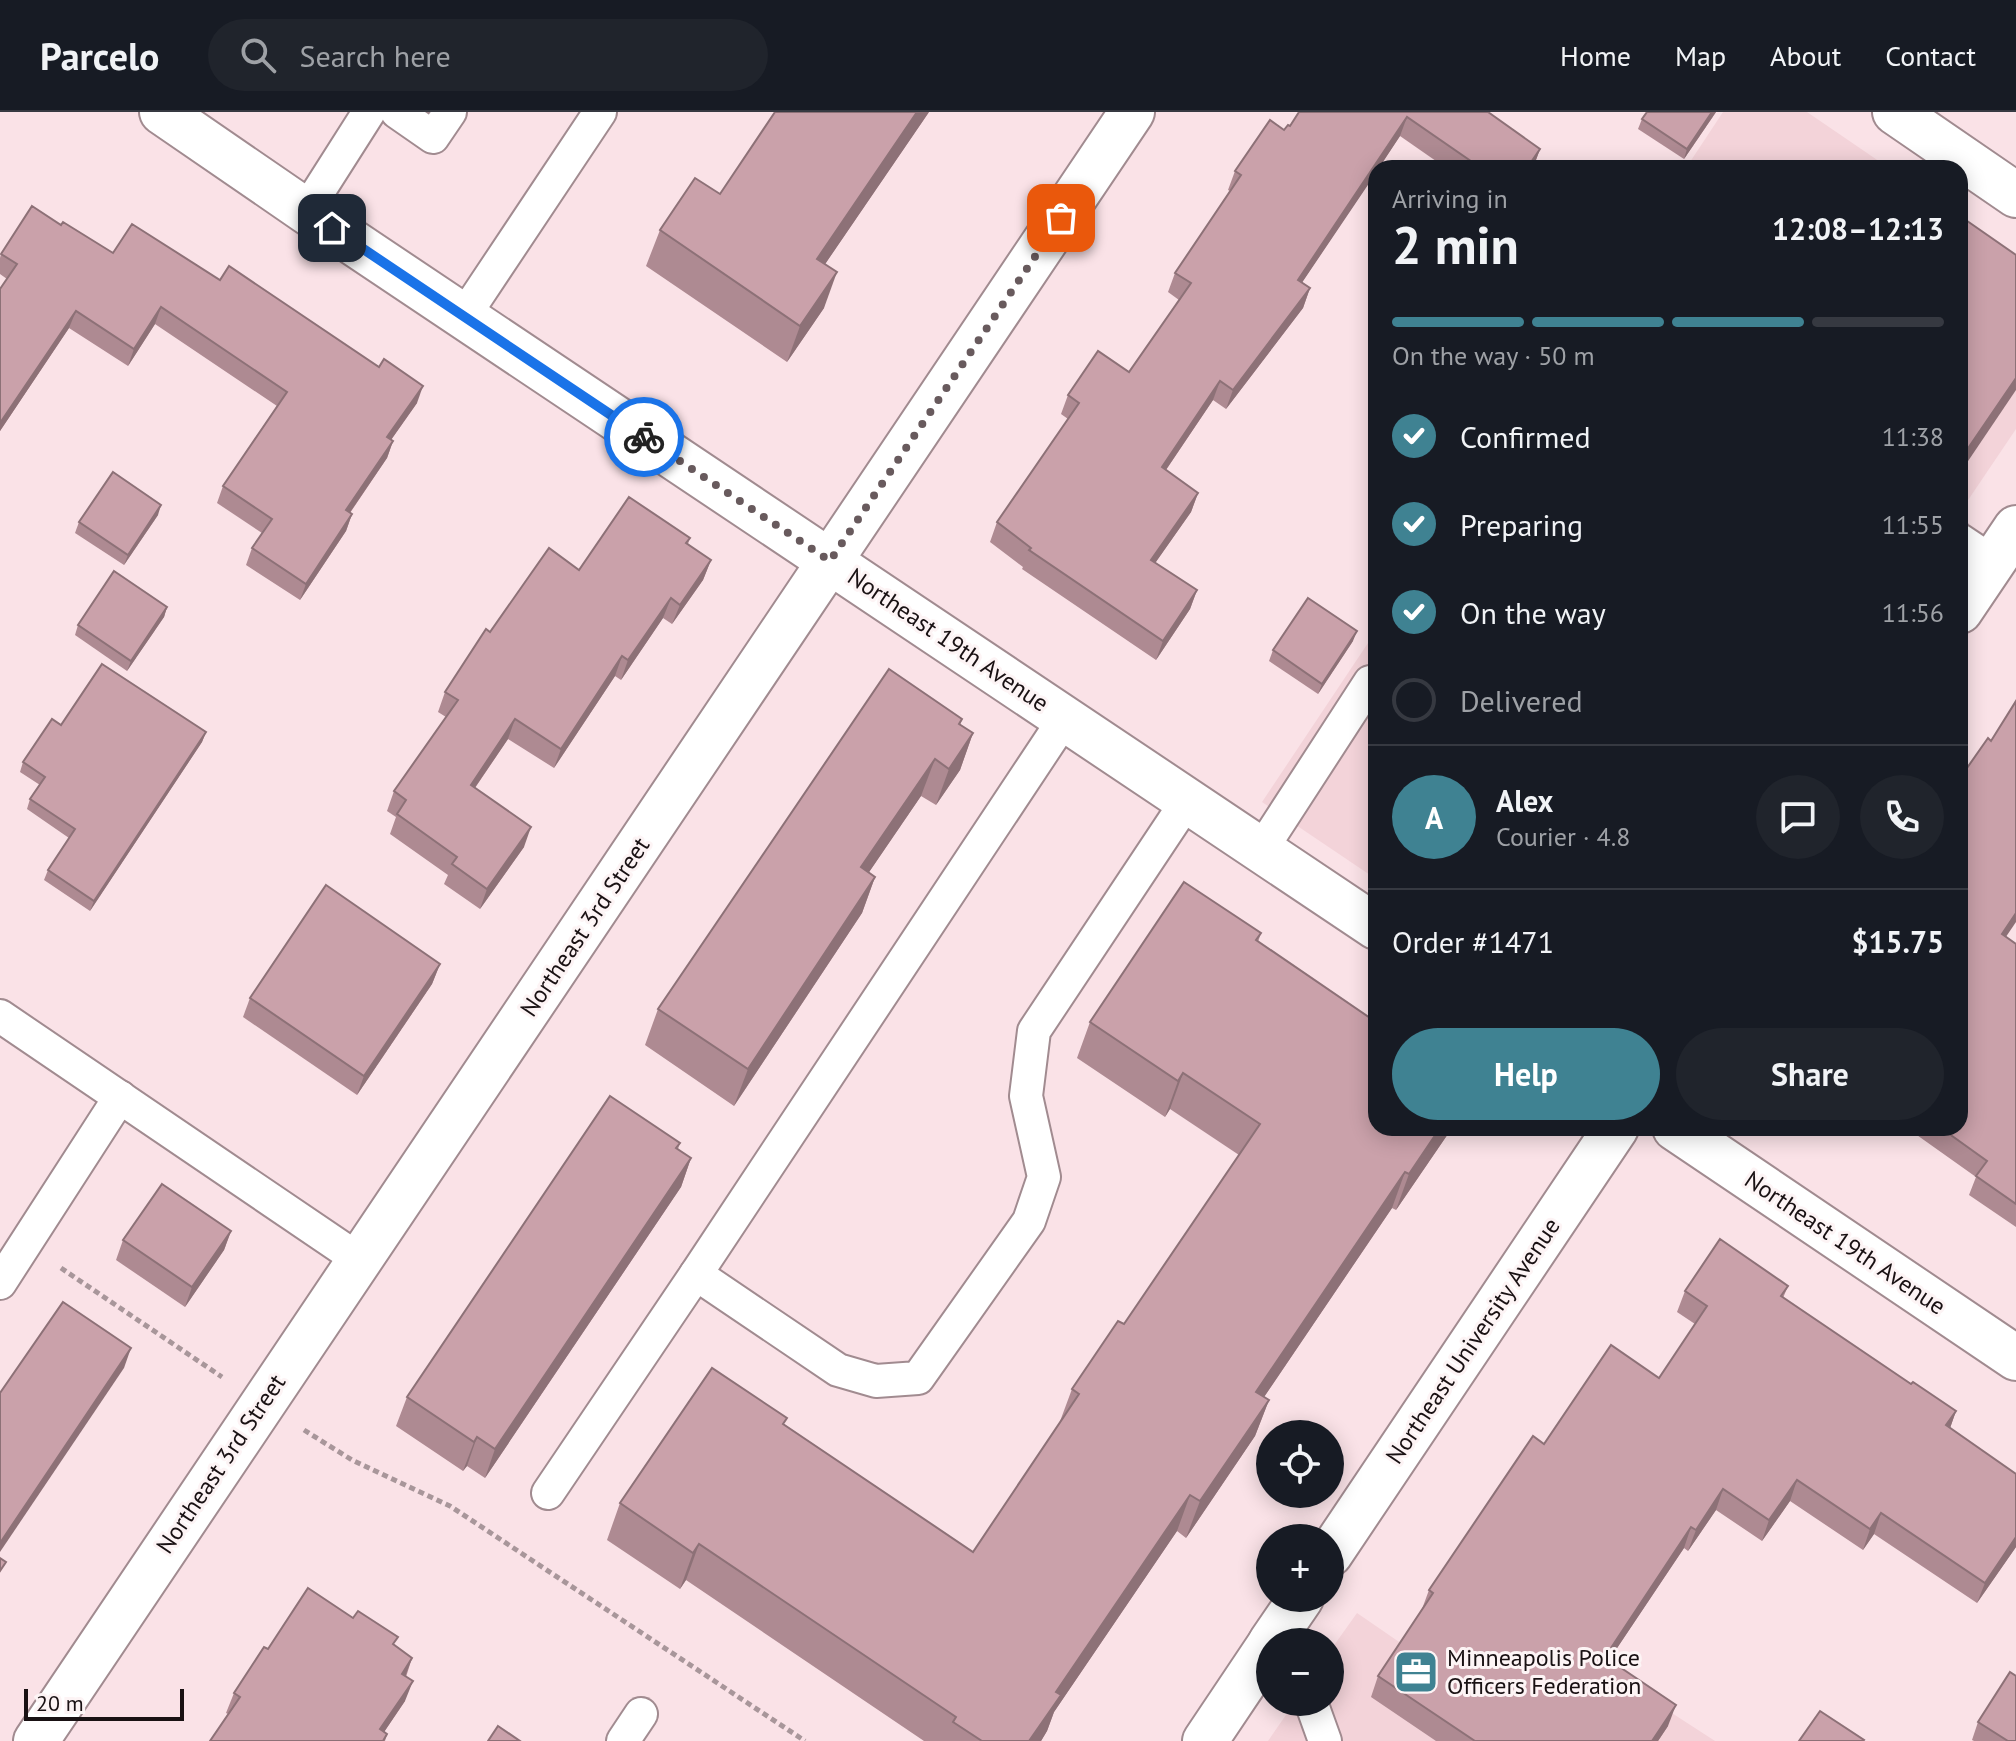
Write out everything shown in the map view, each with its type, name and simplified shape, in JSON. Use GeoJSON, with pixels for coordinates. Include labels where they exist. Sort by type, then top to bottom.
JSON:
{"type":"FeatureCollection","features":[{"type":"Feature","properties":{"kind":"street","name":"Northeast 19th Avenue"},"geometry":{"type":"LineString","coordinates":[[162,112],[1368,922]]}},
{"type":"Feature","properties":{"kind":"street","name":"Northeast 3rd Street"},"geometry":{"type":"LineString","coordinates":[[36,1741],[1132,112]]}},
{"type":"Feature","properties":{"kind":"street"},"geometry":{"type":"LineString","coordinates":[[1895,112],[1965,160]]}},
{"type":"Feature","properties":{"kind":"street"},"geometry":{"type":"LineString","coordinates":[[1968,162],[2016,195]]}},
{"type":"Feature","properties":{"kind":"street"},"geometry":{"type":"LineString","coordinates":[[1968,593],[1990,543]]}},
{"type":"Feature","properties":{"kind":"street","name":"Northeast University Avenue"},"geometry":{"type":"LineString","coordinates":[[1344,1533],[1611,1136]]}},
{"type":"Feature","properties":{"kind":"street","name":"Northeast 19th Avenue"},"geometry":{"type":"LineString","coordinates":[[1687,1136],[2016,1358]]}},
{"type":"Feature","properties":{"kind":"street"},"geometry":{"type":"LineString","coordinates":[[1205,1741],[1256,1670]]}},
{"type":"Feature","properties":{"kind":"lane"},"geometry":{"type":"LineString","coordinates":[[306,211],[369,112]]}},
{"type":"Feature","properties":{"kind":"lane"},"geometry":{"type":"LineString","coordinates":[[397,112],[433,137],[450,112]]}},
{"type":"Feature","properties":{"kind":"lane"},"geometry":{"type":"LineString","coordinates":[[464,316],[600,112]]}},
{"type":"Feature","properties":{"kind":"lane"},"geometry":{"type":"LineString","coordinates":[[1261,850],[1368,685]]}},
{"type":"Feature","properties":{"kind":"lane"},"geometry":{"type":"LineString","coordinates":[[548,1493],[1065,718]]}},
{"type":"Feature","properties":{"kind":"lane"},"geometry":{"type":"LineString","coordinates":[[696,1274],[838,1370],[876,1381],[918,1378],[1029,1221],[1044,1177],[1026,1096],[1034,1031],[1187,801]]}},
{"type":"Feature","properties":{"kind":"lane"},"geometry":{"type":"LineString","coordinates":[[0,1016],[361,1261]]}},
{"type":"Feature","properties":{"kind":"lane"},"geometry":{"type":"LineString","coordinates":[[0,1283],[120,1097]]}},
{"type":"Feature","properties":{"kind":"lane"},"geometry":{"type":"LineString","coordinates":[[623,1741],[641,1714]]}},
{"type":"Feature","properties":{"kind":"lane"},"geometry":{"type":"LineString","coordinates":[[1316,1716],[1325,1741]]}},
{"type":"Feature","properties":{"kind":"path"},"geometry":{"type":"LineString","coordinates":[[26,1245],[227,1380]]}},
{"type":"Feature","properties":{"kind":"path"},"geometry":{"type":"LineString","coordinates":[[295,1424],[352,1460],[450,1506],[805,1741]]}},
{"type":"Feature","properties":{"kind":"shaded area"},"geometry":{"type":"Polygon","coordinates":[[[1723,112],[1807,112],[1877,160],[1691,160],[1723,112]]]}},
{"type":"Feature","properties":{"kind":"shaded area"},"geometry":{"type":"Polygon","coordinates":[[[1968,222],[2016,255],[2016,429],[1968,500],[1968,222]]]}},
{"type":"Feature","properties":{"kind":"shaded area"},"geometry":{"type":"Polygon","coordinates":[[[1368,643],[1368,874],[1262,802],[1368,643]]]}},
{"type":"Feature","properties":{"kind":"shaded area"},"geometry":{"type":"Polygon","coordinates":[[[1357,1613],[1548,1741],[1268,1741],[1285,1716],[1344,1716],[1344,1631],[1357,1613]]]}},
{"type":"Feature","properties":{"kind":"shaded area","name":"Minneapolis Police Officers Federation"},"geometry":{"type":"Polygon","coordinates":[[[1613,1675],[1715,1741],[1569,1741],[1613,1675]]]}},
{"type":"Feature","properties":{"kind":"building"},"geometry":{"type":"Polygon","coordinates":[[[775,112],[917,112],[817,259],[837,272],[800,326],[660,230],[695,178],[720,194],[775,112]]]}},
{"type":"Feature","properties":{"kind":"building"},"geometry":{"type":"Polygon","coordinates":[[[1299,112],[1488,112],[1540,149],[1532,160],[1469,160],[1407,117],[1378,160],[1368,160],[1368,175],[1298,280],[1310,288],[1233,390],[1220,381],[1162,467],[1198,493],[1151,560],[1197,590],[1163,641],[1029,550],[1031,548],[997,522],[1079,403],[1068,395],[1098,351],[1129,372],[1191,283],[1175,273],[1241,175],[1235,171],[1270,120],[1284,130],[1299,112]]]}},
{"type":"Feature","properties":{"kind":"building"},"geometry":{"type":"Polygon","coordinates":[[[1647,112],[1712,112],[1687,149],[1642,119],[1647,112]]]}},
{"type":"Feature","properties":{"kind":"building"},"geometry":{"type":"Polygon","coordinates":[[[32,206],[113,253],[132,224],[220,280],[229,266],[379,367],[384,359],[423,386],[387,437],[393,441],[346,510],[352,514],[306,584],[252,548],[272,519],[223,486],[287,392],[161,307],[134,349],[76,311],[0,423],[0,289],[17,264],[1,254],[32,206]]]}},
{"type":"Feature","properties":{"kind":"building"},"geometry":{"type":"Polygon","coordinates":[[[1968,222],[2016,255],[2016,378],[1968,448],[1968,222]]]}},
{"type":"Feature","properties":{"kind":"building"},"geometry":{"type":"Polygon","coordinates":[[[113,472],[161,505],[128,555],[79,522],[113,472]]]}},
{"type":"Feature","properties":{"kind":"building"},"geometry":{"type":"Polygon","coordinates":[[[629,497],[690,538],[686,543],[711,560],[680,605],[671,598],[628,660],[622,656],[561,749],[515,719],[471,785],[531,827],[487,889],[452,864],[457,857],[397,814],[406,800],[394,791],[458,700],[445,692],[486,629],[490,632],[549,548],[579,570],[629,497]]]}},
{"type":"Feature","properties":{"kind":"building"},"geometry":{"type":"Polygon","coordinates":[[[114,571],[167,607],[131,661],[78,625],[114,571]]]}},
{"type":"Feature","properties":{"kind":"building"},"geometry":{"type":"Polygon","coordinates":[[[1308,598],[1357,631],[1322,684],[1273,650],[1308,598]]]}},
{"type":"Feature","properties":{"kind":"building"},"geometry":{"type":"Polygon","coordinates":[[[102,664],[206,732],[94,901],[48,870],[75,829],[30,799],[45,777],[23,762],[52,719],[61,725],[102,664]]]}},
{"type":"Feature","properties":{"kind":"building"},"geometry":{"type":"Polygon","coordinates":[[[889,669],[962,719],[959,724],[973,733],[949,769],[935,759],[861,867],[875,877],[748,1069],[658,1009],[889,669]]]}},
{"type":"Feature","properties":{"kind":"building"},"geometry":{"type":"Polygon","coordinates":[[[2016,701],[2016,913],[2002,934],[2016,944],[2016,1204],[1976,1176],[1987,1161],[1952,1136],[1968,1136],[1968,767],[1988,738],[1991,741],[2016,701]]]}},
{"type":"Feature","properties":{"kind":"building"},"geometry":{"type":"Polygon","coordinates":[[[1184,882],[1261,933],[1256,940],[1368,1017],[1368,1136],[1435,1136],[1409,1174],[1405,1172],[1256,1392],[1269,1400],[1200,1501],[1190,1495],[1056,1692],[1061,1695],[1029,1741],[982,1741],[953,1722],[956,1717],[699,1544],[693,1553],[620,1503],[712,1368],[787,1418],[783,1424],[973,1552],[1079,1394],[1072,1389],[1118,1321],[1124,1324],[1260,1124],[1183,1073],[1178,1081],[1090,1022],[1184,882]]]}},
{"type":"Feature","properties":{"kind":"building"},"geometry":{"type":"Polygon","coordinates":[[[326,885],[440,964],[364,1076],[250,998],[326,885]]]}},
{"type":"Feature","properties":{"kind":"building"},"geometry":{"type":"Polygon","coordinates":[[[610,1096],[680,1143],[676,1148],[691,1158],[495,1449],[477,1437],[474,1442],[407,1397],[610,1096]]]}},
{"type":"Feature","properties":{"kind":"building"},"geometry":{"type":"Polygon","coordinates":[[[162,1184],[231,1231],[192,1287],[123,1240],[162,1184]]]}},
{"type":"Feature","properties":{"kind":"building"},"geometry":{"type":"Polygon","coordinates":[[[1720,1239],[1788,1286],[1781,1296],[1956,1411],[1946,1425],[2016,1474],[2016,1537],[1985,1583],[1881,1513],[1870,1529],[1797,1480],[1769,1520],[1723,1489],[1696,1530],[1691,1527],[1605,1657],[1676,1705],[1652,1741],[1475,1741],[1378,1676],[1433,1593],[1429,1590],[1533,1436],[1544,1444],[1611,1345],[1659,1378],[1707,1306],[1685,1291],[1720,1239]]]}},
{"type":"Feature","properties":{"kind":"building"},"geometry":{"type":"Polygon","coordinates":[[[63,1302],[131,1348],[0,1543],[0,1393],[63,1302]]]}},
{"type":"Feature","properties":{"kind":"building"},"geometry":{"type":"Polygon","coordinates":[[[308,1588],[353,1618],[358,1611],[398,1637],[393,1644],[412,1658],[402,1674],[413,1681],[380,1729],[387,1734],[383,1741],[210,1741],[240,1697],[234,1693],[264,1647],[268,1649],[308,1588]]]}},
{"type":"Feature","properties":{"kind":"building"},"geometry":{"type":"Polygon","coordinates":[[[2010,1672],[2016,1676],[2016,1741],[2008,1741],[1978,1722],[2010,1672]]]}},
{"type":"Feature","properties":{"kind":"building"},"geometry":{"type":"Polygon","coordinates":[[[1820,1711],[1864,1740],[1799,1741],[1820,1711]]]}},
{"type":"Feature","properties":{"kind":"building"},"geometry":{"type":"Polygon","coordinates":[[[498,1726],[520,1741],[488,1741],[498,1726]]]}},
{"type":"Feature","properties":{"kind":"way so far"},"geometry":{"type":"LineString","coordinates":[[644,437],[830,561],[1061,218]]}},
{"type":"Feature","properties":{"kind":"place","name":"Minneapolis Police Officers Federation"},"geometry":{"type":"Point","coordinates":[1416,1672]}},
{"type":"Feature","properties":{"kind":"route"},"geometry":{"type":"LineString","coordinates":[[332,228],[644,437]]}}]}
